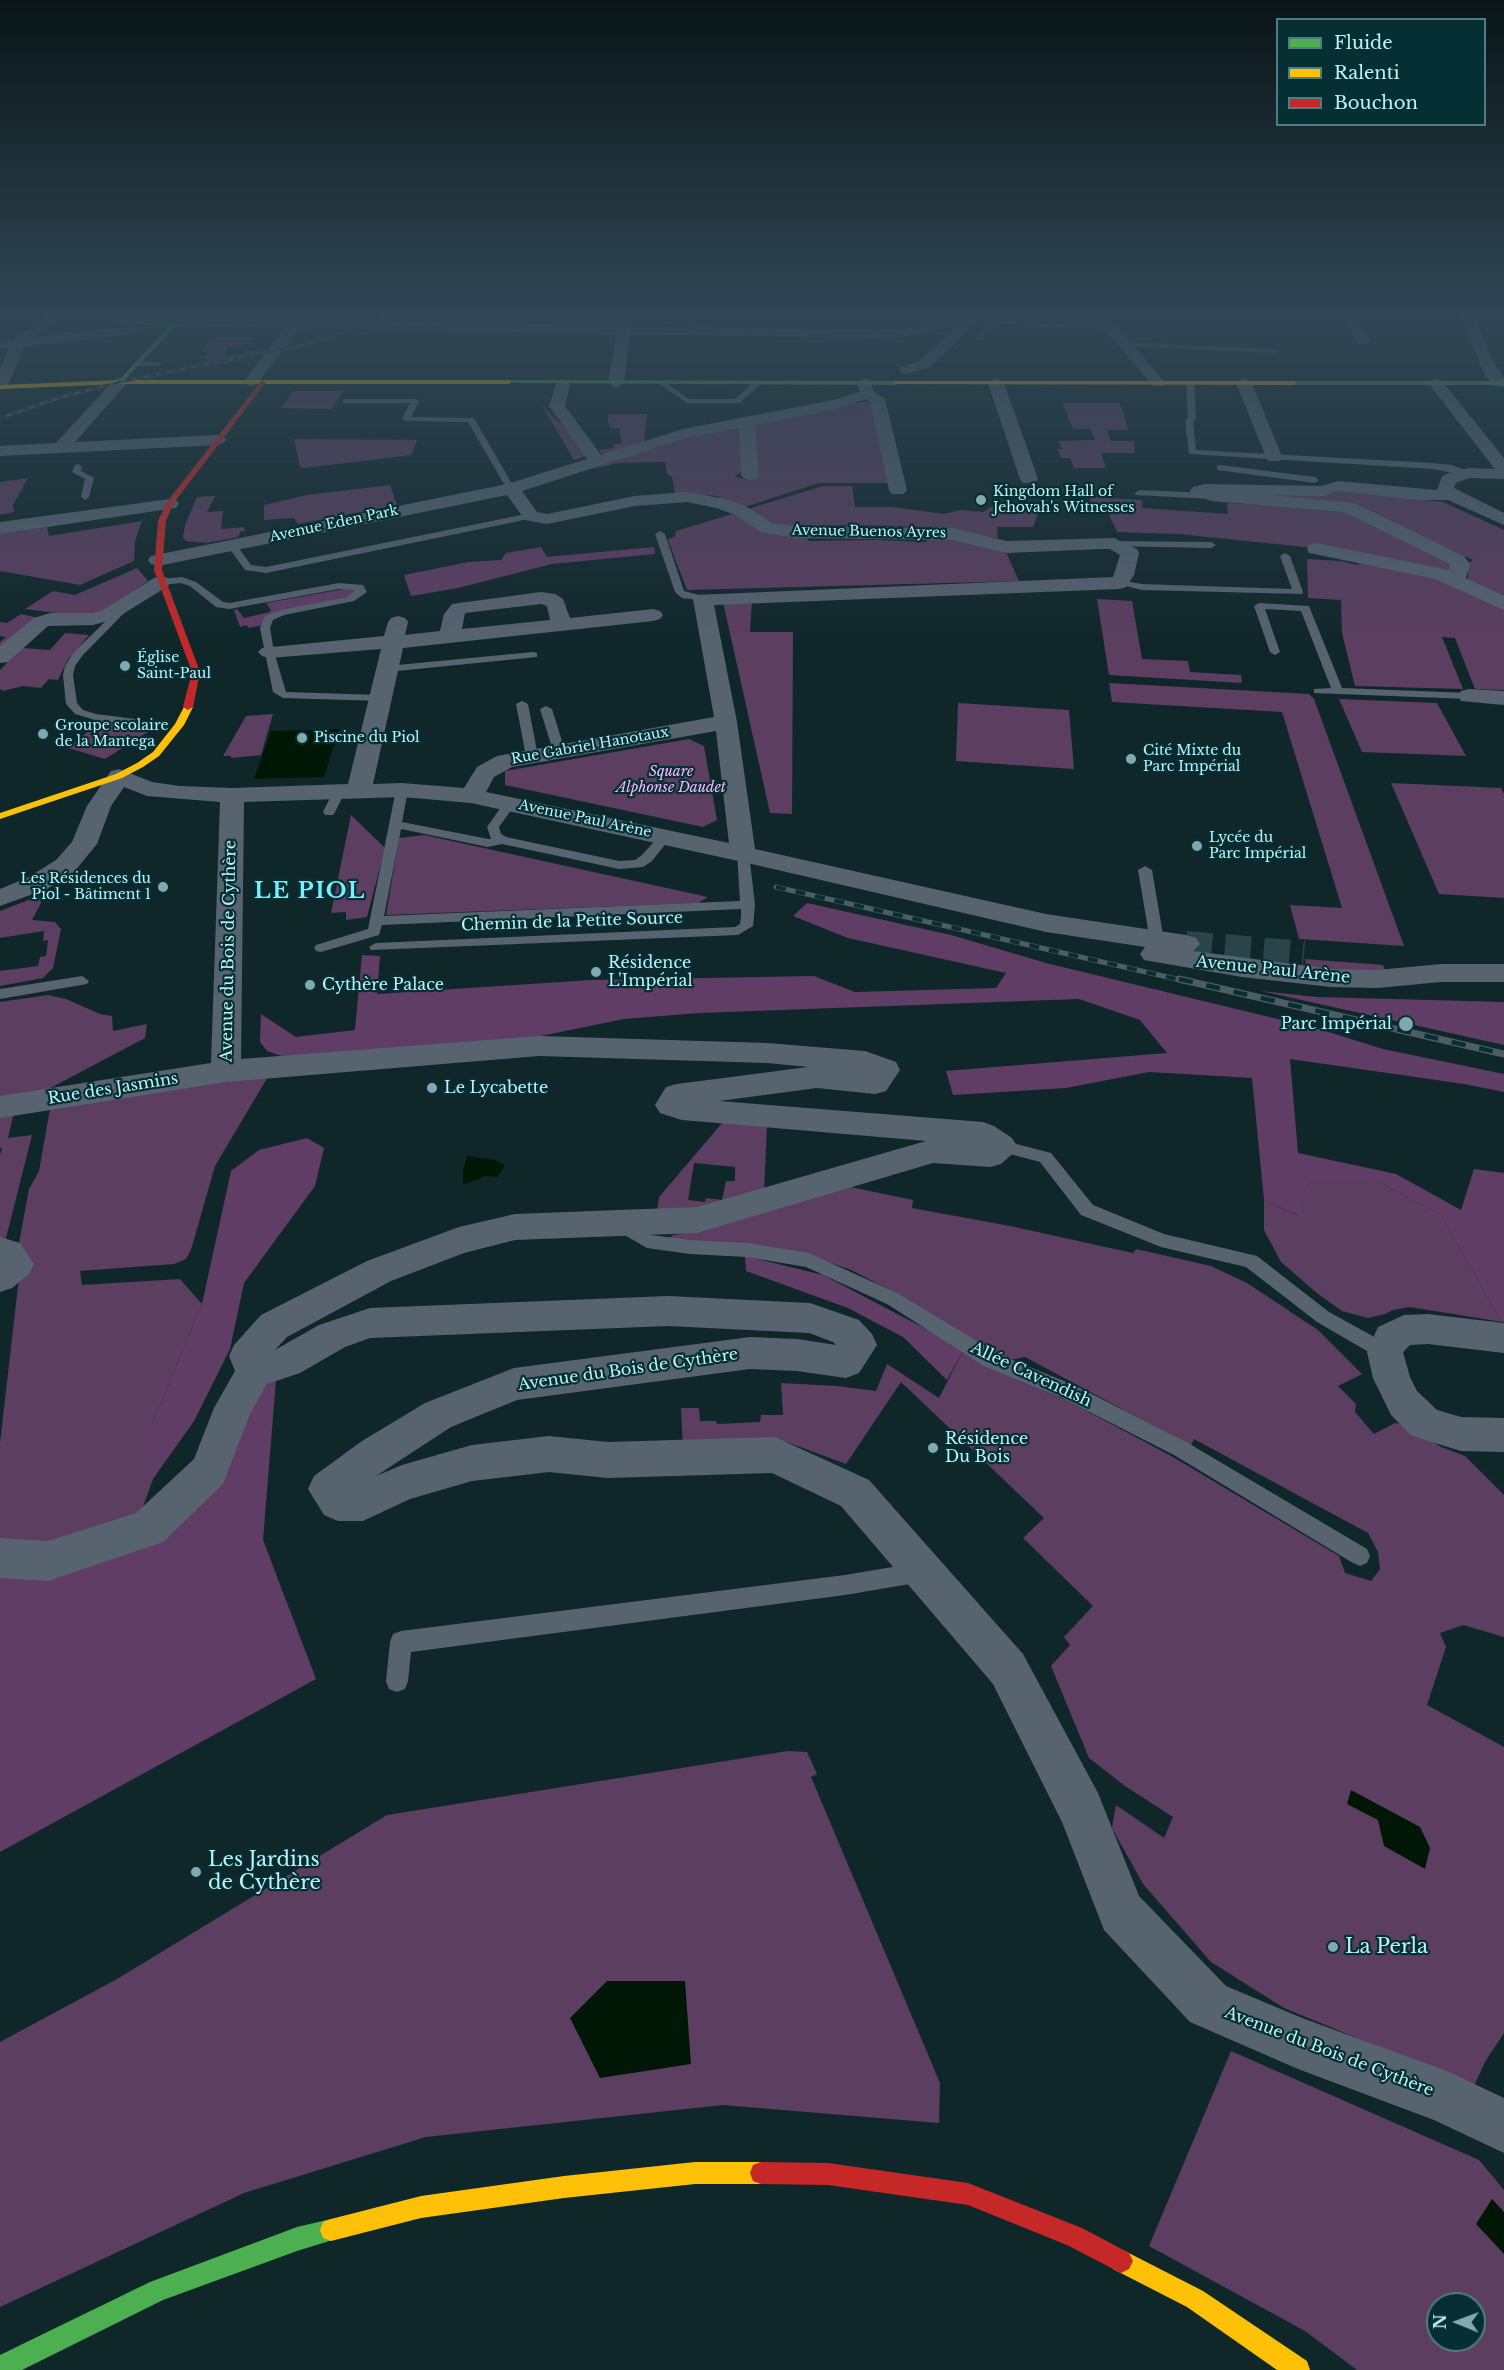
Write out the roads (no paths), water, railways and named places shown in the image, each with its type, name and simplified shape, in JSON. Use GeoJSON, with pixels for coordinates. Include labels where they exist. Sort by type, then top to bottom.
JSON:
{"type":"FeatureCollection","features":[{"type":"Feature","properties":{"kind":"main road"},"geometry":{"type":"LineString","coordinates":[[0,816],[119,776],[140,765],[165,745],[184,716],[196,672],[161,582],[158,560],[162,521],[170,504],[230,424]]}},
{"type":"Feature","properties":{"kind":"main road"},"geometry":{"type":"LineString","coordinates":[[0,2368],[45,2358],[158,2290],[286,2242],[421,2207],[564,2187],[695,2173],[828,2174],[968,2194],[1074,2236],[1195,2299],[1298,2370]]}},
{"type":"Feature","properties":{"kind":"street"},"geometry":{"type":"LineString","coordinates":[[62,447],[83,424]]}},
{"type":"Feature","properties":{"kind":"street"},"geometry":{"type":"LineString","coordinates":[[569,424],[596,460]]}},
{"type":"Feature","properties":{"kind":"street"},"geometry":{"type":"LineString","coordinates":[[531,516],[511,489],[683,434],[738,424]]}},
{"type":"Feature","properties":{"kind":"street"},"geometry":{"type":"LineString","coordinates":[[747,424],[750,475]]}},
{"type":"Feature","properties":{"kind":"street"},"geometry":{"type":"LineString","coordinates":[[883,424],[898,490]]}},
{"type":"Feature","properties":{"kind":"street"},"geometry":{"type":"LineString","coordinates":[[1010,424],[1029,479]]}},
{"type":"Feature","properties":{"kind":"street"},"geometry":{"type":"LineString","coordinates":[[1257,424],[1267,456]]}},
{"type":"Feature","properties":{"kind":"street"},"geometry":{"type":"LineString","coordinates":[[1467,424],[1504,471]]}},
{"type":"Feature","properties":{"kind":"street"},"geometry":{"type":"LineString","coordinates":[[0,451],[62,447],[88,451],[219,440]]}},
{"type":"Feature","properties":{"kind":"street"},"geometry":{"type":"LineString","coordinates":[[1504,471],[1468,474],[1448,480],[1445,489],[1451,495],[1504,520]]}},
{"type":"Feature","properties":{"kind":"street"},"geometry":{"type":"LineString","coordinates":[[1451,495],[1417,495],[1338,486],[1324,491],[1205,489],[1199,491],[1212,496],[1348,507],[1457,560],[1460,564],[1456,581]]}},
{"type":"Feature","properties":{"kind":"street","name":"Avenue Eden Park"},"geometry":{"type":"LineString","coordinates":[[158,560],[511,489]]}},
{"type":"Feature","properties":{"kind":"street","name":"Avenue Buenos Ayres"},"geometry":{"type":"LineString","coordinates":[[531,516],[547,519],[564,517],[635,501],[687,497],[720,503],[739,510],[768,528],[795,532],[953,534],[1007,547],[1114,544]]}},
{"type":"Feature","properties":{"kind":"street"},"geometry":{"type":"LineString","coordinates":[[0,528],[170,504]]}},
{"type":"Feature","properties":{"kind":"street"},"geometry":{"type":"LineString","coordinates":[[743,854],[726,722],[704,598],[1119,583],[1124,575],[1130,553],[1114,544]]}},
{"type":"Feature","properties":{"kind":"street"},"geometry":{"type":"LineString","coordinates":[[1316,549],[1440,574],[1504,604]]}},
{"type":"Feature","properties":{"kind":"street"},"geometry":{"type":"LineString","coordinates":[[0,657],[41,622],[50,619],[93,619],[120,609],[146,589],[161,582]]}},
{"type":"Feature","properties":{"kind":"street"},"geometry":{"type":"LineString","coordinates":[[450,636],[454,614],[459,608],[530,599],[553,600],[556,603],[561,625]]}},
{"type":"Feature","properties":{"kind":"street"},"geometry":{"type":"LineString","coordinates":[[269,651],[396,631],[450,636],[653,615]]}},
{"type":"Feature","properties":{"kind":"street"},"geometry":{"type":"LineString","coordinates":[[350,790],[380,698],[396,631]]}},
{"type":"Feature","properties":{"kind":"street"},"geometry":{"type":"LineString","coordinates":[[1469,696],[1504,698]]}},
{"type":"Feature","properties":{"kind":"street","name":"Rue Gabriel Hanotaux"},"geometry":{"type":"LineString","coordinates":[[471,796],[485,772],[505,761],[726,722]]}},
{"type":"Feature","properties":{"kind":"street"},"geometry":{"type":"LineString","coordinates":[[0,898],[38,883],[65,867],[84,844],[99,806],[119,776]]}},
{"type":"Feature","properties":{"kind":"street","name":"Avenue Paul Arène"},"geometry":{"type":"LineString","coordinates":[[119,776],[147,789],[232,795],[402,789],[471,796],[743,854],[1046,923],[1186,944]]}},
{"type":"Feature","properties":{"kind":"street","name":"Avenue du Bois de Cythère"},"geometry":{"type":"LineString","coordinates":[[232,795],[226,1071],[539,1046],[767,1053],[865,1062],[885,1070],[875,1083],[817,1077],[676,1095],[671,1105],[682,1109],[983,1134],[1001,1146]]}},
{"type":"Feature","properties":{"kind":"street","name":"Avenue Paul Arène"},"geometry":{"type":"LineString","coordinates":[[1046,923],[1091,938],[1157,955],[1297,975],[1377,979],[1441,973],[1504,973]]}},
{"type":"Feature","properties":{"kind":"street","name":"Avenue Paul Arène"},"geometry":{"type":"LineString","coordinates":[[1304,954],[1380,960],[1504,959]]}},
{"type":"Feature","properties":{"kind":"street","name":"Rue des Jasmins"},"geometry":{"type":"LineString","coordinates":[[0,1107],[226,1071]]}},
{"type":"Feature","properties":{"kind":"street"},"geometry":{"type":"LineString","coordinates":[[0,1558],[48,1561],[149,1528],[209,1471],[233,1408],[254,1372],[247,1356],[274,1326],[379,1271],[459,1241],[515,1227],[697,1220],[933,1151],[990,1155],[1001,1146]]}},
{"type":"Feature","properties":{"kind":"street"},"geometry":{"type":"LineString","coordinates":[[0,1251],[8,1253],[17,1264],[0,1278]]}},
{"type":"Feature","properties":{"kind":"street","name":"Avenue du Bois de Cythère"},"geometry":{"type":"LineString","coordinates":[[254,1372],[286,1362],[332,1336],[370,1323],[668,1311],[810,1318],[846,1331],[859,1345],[846,1362],[797,1355],[750,1353],[514,1384],[438,1415],[376,1453],[328,1489],[338,1502],[363,1502],[402,1483],[472,1463],[549,1454],[608,1460],[775,1455],[855,1493],[1008,1669],[1081,1810],[1120,1913],[1209,2004],[1298,2043],[1447,2098],[1504,2126]]}},
{"type":"Feature","properties":{"kind":"street"},"geometry":{"type":"LineString","coordinates":[[1504,1338],[1428,1329],[1404,1330],[1391,1338],[1384,1352],[1392,1378],[1404,1403],[1425,1423],[1461,1434],[1504,1435]]}},
{"type":"Feature","properties":{"kind":"lane"},"geometry":{"type":"LineString","coordinates":[[473,424],[511,489]]}},
{"type":"Feature","properties":{"kind":"lane"},"geometry":{"type":"LineString","coordinates":[[1188,424],[1192,452],[1452,468],[1468,474]]}},
{"type":"Feature","properties":{"kind":"lane"},"geometry":{"type":"LineString","coordinates":[[1248,471],[1248,463],[1267,456]]}},
{"type":"Feature","properties":{"kind":"lane"},"geometry":{"type":"LineString","coordinates":[[78,467],[76,472],[90,478],[85,497]]}},
{"type":"Feature","properties":{"kind":"lane"},"geometry":{"type":"LineString","coordinates":[[1220,468],[1315,480]]}},
{"type":"Feature","properties":{"kind":"lane"},"geometry":{"type":"LineString","coordinates":[[1139,493],[1212,496]]}},
{"type":"Feature","properties":{"kind":"lane"},"geometry":{"type":"LineString","coordinates":[[232,545],[248,568],[266,570],[531,516]]}},
{"type":"Feature","properties":{"kind":"lane"},"geometry":{"type":"LineString","coordinates":[[660,534],[680,592],[686,596],[704,598]]}},
{"type":"Feature","properties":{"kind":"lane"},"geometry":{"type":"LineString","coordinates":[[1114,544],[1211,545]]}},
{"type":"Feature","properties":{"kind":"lane"},"geometry":{"type":"LineString","coordinates":[[1119,583],[1142,587],[1298,592],[1286,556]]}},
{"type":"Feature","properties":{"kind":"lane"},"geometry":{"type":"LineString","coordinates":[[161,582],[183,580],[193,584],[220,605],[229,606],[339,586],[354,586],[363,590],[358,596],[350,599],[281,613],[269,618],[265,628],[280,694],[380,698]]}},
{"type":"Feature","properties":{"kind":"lane"},"geometry":{"type":"LineString","coordinates":[[1275,652],[1259,606],[1305,608],[1338,692]]}},
{"type":"Feature","properties":{"kind":"lane"},"geometry":{"type":"LineString","coordinates":[[120,609],[121,611],[115,618],[78,654],[70,666],[68,675],[72,704],[79,712],[95,717],[131,721]]}},
{"type":"Feature","properties":{"kind":"lane"},"geometry":{"type":"LineString","coordinates":[[387,669],[533,655]]}},
{"type":"Feature","properties":{"kind":"lane"},"geometry":{"type":"LineString","coordinates":[[1318,691],[1469,696]]}},
{"type":"Feature","properties":{"kind":"lane"},"geometry":{"type":"LineString","coordinates":[[522,704],[531,756]]}},
{"type":"Feature","properties":{"kind":"lane"},"geometry":{"type":"LineString","coordinates":[[546,709],[559,751]]}},
{"type":"Feature","properties":{"kind":"lane"},"geometry":{"type":"LineString","coordinates":[[321,948],[374,932],[402,789]]}},
{"type":"Feature","properties":{"kind":"lane"},"geometry":{"type":"LineString","coordinates":[[329,812],[350,790]]}},
{"type":"Feature","properties":{"kind":"lane"},"geometry":{"type":"LineString","coordinates":[[510,803],[493,827],[495,836],[502,840],[619,865],[638,864],[647,858],[665,837]]}},
{"type":"Feature","properties":{"kind":"lane"},"geometry":{"type":"LineString","coordinates":[[395,824],[488,843],[502,840]]}},
{"type":"Feature","properties":{"kind":"lane","name":"Chemin de la Petite Source"},"geometry":{"type":"LineString","coordinates":[[376,947],[738,931],[746,926],[748,905],[743,854]]}},
{"type":"Feature","properties":{"kind":"lane"},"geometry":{"type":"LineString","coordinates":[[1145,870],[1157,941]]}},
{"type":"Feature","properties":{"kind":"lane","name":"Chemin de la Petite Source"},"geometry":{"type":"LineString","coordinates":[[376,921],[748,905]]}},
{"type":"Feature","properties":{"kind":"lane"},"geometry":{"type":"LineString","coordinates":[[0,994],[82,981]]}},
{"type":"Feature","properties":{"kind":"lane","name":"Avenue du Bois de Cythère"},"geometry":{"type":"LineString","coordinates":[[1001,1146],[1044,1157],[1087,1210],[1161,1240],[1251,1261],[1323,1317],[1384,1352]]}},
{"type":"Feature","properties":{"kind":"lane","name":"Allée Cavendish"},"geometry":{"type":"LineString","coordinates":[[619,1224],[648,1241],[690,1247],[747,1250],[809,1260],[893,1299],[991,1360],[1069,1392],[1181,1449],[1360,1556]]}},
{"type":"Feature","properties":{"kind":"lane"},"geometry":{"type":"LineString","coordinates":[[397,1680],[402,1642],[845,1585],[923,1572]]}},
{"type":"Feature","properties":{"kind":"tunnel"},"geometry":{"type":"LineString","coordinates":[[1186,944],[1304,954]]}},
{"type":"Feature","properties":{"kind":"railway"},"geometry":{"type":"LineString","coordinates":[[776,887],[1185,981]]}},
{"type":"Feature","properties":{"kind":"railway"},"geometry":{"type":"LineString","coordinates":[[1179,979],[1504,1054]]}},
{"type":"Feature","properties":{"kind":"place","name":"Kingdom Hall of Jehovah's Witnesses"},"geometry":{"type":"Point","coordinates":[981,500]}},
{"type":"Feature","properties":{"kind":"place","name":"Église Saint-Paul"},"geometry":{"type":"Point","coordinates":[125,666]}},
{"type":"Feature","properties":{"kind":"place","name":"Groupe scolaire de la Mantega"},"geometry":{"type":"Point","coordinates":[43,734]}},
{"type":"Feature","properties":{"kind":"place","name":"Piscine du Piol"},"geometry":{"type":"Point","coordinates":[302,738]}},
{"type":"Feature","properties":{"kind":"place","name":"Cité Mixte du Parc Impérial"},"geometry":{"type":"Point","coordinates":[1131,759]}},
{"type":"Feature","properties":{"kind":"place","name":"Lycée du Parc Impérial"},"geometry":{"type":"Point","coordinates":[1197,846]}},
{"type":"Feature","properties":{"kind":"place","name":"Les Résidences du Piol - Bâtiment 1"},"geometry":{"type":"Point","coordinates":[163,887]}},
{"type":"Feature","properties":{"kind":"place","name":"Résidence L'Impérial"},"geometry":{"type":"Point","coordinates":[596,972]}},
{"type":"Feature","properties":{"kind":"place","name":"Cythère Palace"},"geometry":{"type":"Point","coordinates":[310,985]}},
{"type":"Feature","properties":{"kind":"place","name":"Parc Impérial"},"geometry":{"type":"Point","coordinates":[1406,1024]}},
{"type":"Feature","properties":{"kind":"place","name":"Le Lycabette"},"geometry":{"type":"Point","coordinates":[432,1088]}},
{"type":"Feature","properties":{"kind":"place","name":"Résidence Du Bois"},"geometry":{"type":"Point","coordinates":[933,1448]}},
{"type":"Feature","properties":{"kind":"place","name":"Les Jardins de Cythère"},"geometry":{"type":"Point","coordinates":[196,1872]}},
{"type":"Feature","properties":{"kind":"place","name":"La Perla"},"geometry":{"type":"Point","coordinates":[1333,1947]}},
{"type":"Feature","properties":{"kind":"district","name":"LE PIOL"},"geometry":{"type":"Point","coordinates":[310,892]}},
{"type":"Feature","properties":{"kind":"park label","name":"Square Alphonse Daudet"},"geometry":{"type":"Point","coordinates":[671,780]}}]}
